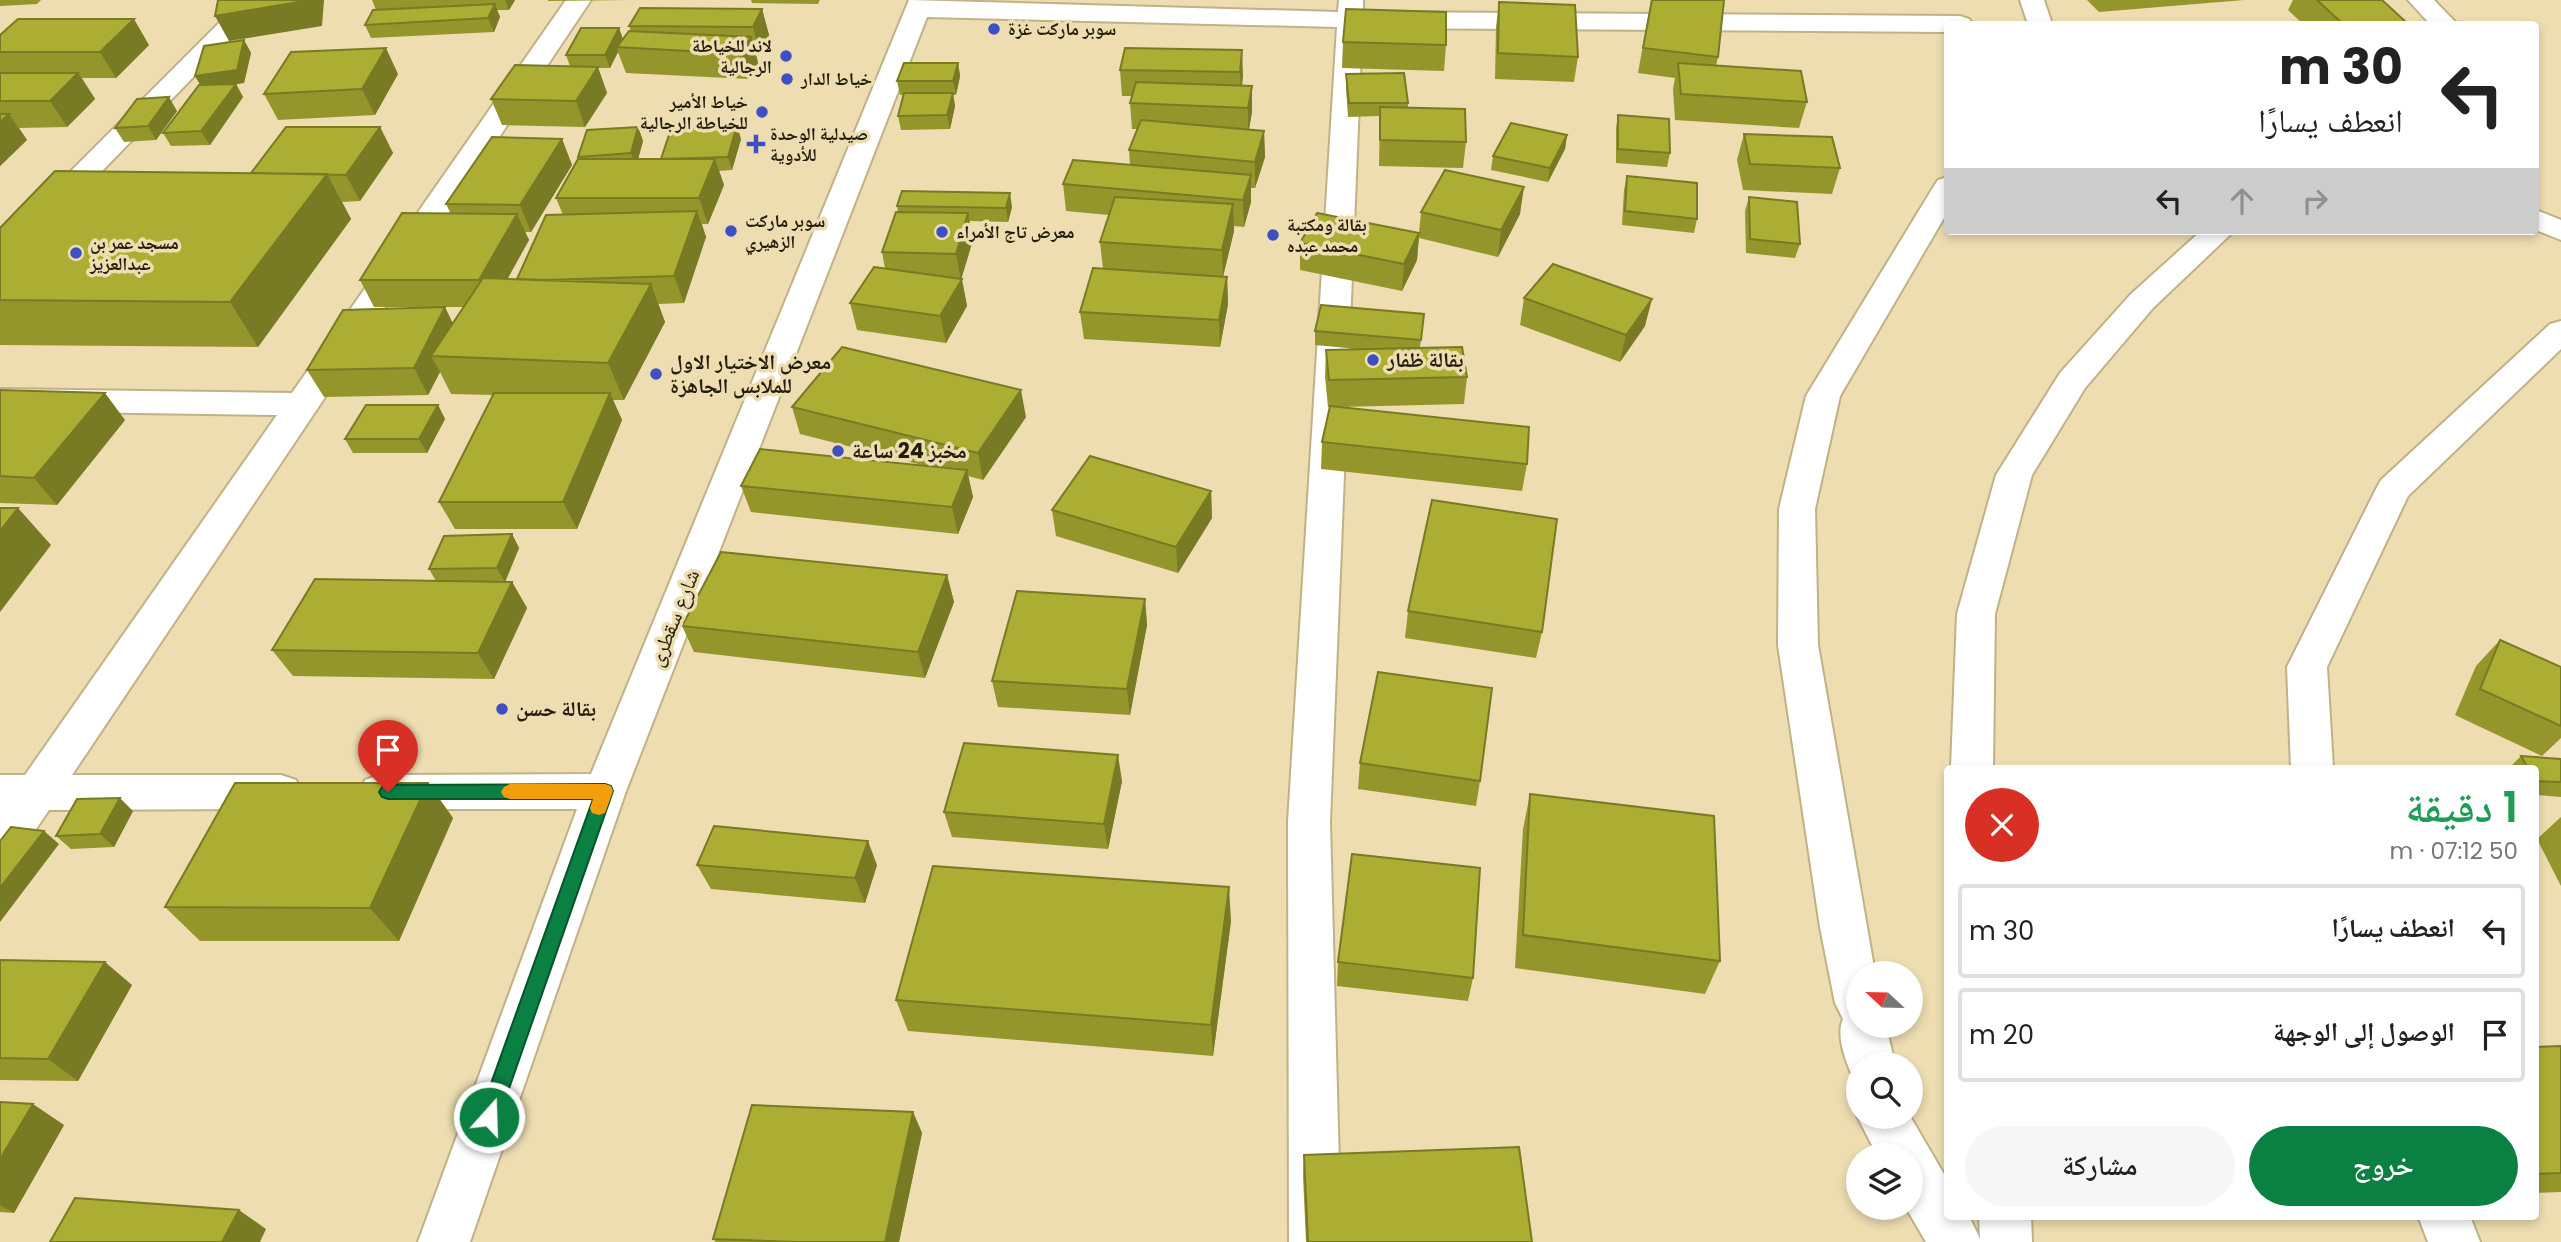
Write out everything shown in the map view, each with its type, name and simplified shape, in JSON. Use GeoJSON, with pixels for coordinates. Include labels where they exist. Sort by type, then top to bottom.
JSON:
{"type":"FeatureCollection","features":[{"type":"Feature","properties":{"kind":"street"},"geometry":{"type":"LineString","coordinates":[[0,259],[256,0]]}},
{"type":"Feature","properties":{"kind":"street"},"geometry":{"type":"LineString","coordinates":[[0,847],[18,793],[301,404],[579,0]]}},
{"type":"Feature","properties":{"kind":"street"},"geometry":{"type":"LineString","coordinates":[[2032,0],[2039,21]]}},
{"type":"Feature","properties":{"kind":"street"},"geometry":{"type":"LineString","coordinates":[[2420,0],[2441,21]]}},
{"type":"Feature","properties":{"kind":"street"},"geometry":{"type":"LineString","coordinates":[[919,5],[1351,10],[1944,24]]}},
{"type":"Feature","properties":{"kind":"street","name":"شارع سقطرى"},"geometry":{"type":"LineString","coordinates":[[444,1242],[605,791],[919,5]]}},
{"type":"Feature","properties":{"kind":"street"},"geometry":{"type":"LineString","coordinates":[[1315,1242],[1310,822],[1351,10]]}},
{"type":"Feature","properties":{"kind":"street"},"geometry":{"type":"LineString","coordinates":[[1850,961],[1798,645],[1797,509],[1823,396],[1944,193]]}},
{"type":"Feature","properties":{"kind":"street"},"geometry":{"type":"LineString","coordinates":[[2539,220],[2561,231]]}},
{"type":"Feature","properties":{"kind":"street"},"geometry":{"type":"LineString","coordinates":[[1972,765],[1976,614],[2014,475],[2072,381],[2142,301],[2215,235]]}},
{"type":"Feature","properties":{"kind":"street"},"geometry":{"type":"LineString","coordinates":[[2312,765],[2307,667],[2394,489],[2561,331]]}},
{"type":"Feature","properties":{"kind":"street"},"geometry":{"type":"LineString","coordinates":[[0,400],[301,404]]}},
{"type":"Feature","properties":{"kind":"street"},"geometry":{"type":"LineString","coordinates":[[18,793],[605,791]]}},
{"type":"Feature","properties":{"kind":"street"},"geometry":{"type":"LineString","coordinates":[[1923,1188],[1955,1242]]}},
{"type":"Feature","properties":{"kind":"street"},"geometry":{"type":"LineString","coordinates":[[2005,1220],[2006,1242]]}},
{"type":"Feature","properties":{"kind":"street"},"geometry":{"type":"LineString","coordinates":[[2446,1220],[2454,1242]]}},
{"type":"Feature","properties":{"kind":"building"},"geometry":{"type":"Polygon","coordinates":[[[218,0],[310,0],[215,16],[218,0]]]}},
{"type":"Feature","properties":{"kind":"building"},"geometry":{"type":"Polygon","coordinates":[[[1652,0],[1724,0],[1718,57],[1643,48],[1652,0]]]}},
{"type":"Feature","properties":{"kind":"building"},"geometry":{"type":"Polygon","coordinates":[[[2317,0],[2382,0],[2405,21],[2340,21],[2317,0]]]}},
{"type":"Feature","properties":{"kind":"building"},"geometry":{"type":"Polygon","coordinates":[[[1499,2],[1575,5],[1578,57],[1498,53],[1499,2]]]}},
{"type":"Feature","properties":{"kind":"building"},"geometry":{"type":"Polygon","coordinates":[[[495,4],[488,18],[365,25],[373,10],[495,4]]]}},
{"type":"Feature","properties":{"kind":"building"},"geometry":{"type":"Polygon","coordinates":[[[640,8],[762,9],[753,27],[629,26],[640,8]]]}},
{"type":"Feature","properties":{"kind":"building"},"geometry":{"type":"Polygon","coordinates":[[[1346,9],[1446,12],[1446,45],[1343,42],[1346,9]]]}},
{"type":"Feature","properties":{"kind":"building"},"geometry":{"type":"Polygon","coordinates":[[[18,19],[134,19],[100,52],[0,52],[0,35],[18,19]]]}},
{"type":"Feature","properties":{"kind":"building"},"geometry":{"type":"Polygon","coordinates":[[[581,28],[619,28],[605,55],[566,55],[581,28]]]}},
{"type":"Feature","properties":{"kind":"building"},"geometry":{"type":"Polygon","coordinates":[[[629,31],[751,37],[741,54],[617,47],[629,31]]]}},
{"type":"Feature","properties":{"kind":"building"},"geometry":{"type":"Polygon","coordinates":[[[244,40],[237,70],[195,76],[204,46],[244,40]]]}},
{"type":"Feature","properties":{"kind":"building"},"geometry":{"type":"Polygon","coordinates":[[[386,48],[362,89],[264,94],[291,52],[386,48]]]}},
{"type":"Feature","properties":{"kind":"building"},"geometry":{"type":"Polygon","coordinates":[[[1125,48],[1242,50],[1240,72],[1120,70],[1125,48]]]}},
{"type":"Feature","properties":{"kind":"building"},"geometry":{"type":"Polygon","coordinates":[[[904,63],[958,63],[953,81],[897,81],[904,63]]]}},
{"type":"Feature","properties":{"kind":"building"},"geometry":{"type":"Polygon","coordinates":[[[1678,63],[1801,71],[1807,102],[1681,94],[1678,63]]]}},
{"type":"Feature","properties":{"kind":"building"},"geometry":{"type":"Polygon","coordinates":[[[515,65],[598,67],[576,101],[491,99],[515,65]]]}},
{"type":"Feature","properties":{"kind":"building"},"geometry":{"type":"Polygon","coordinates":[[[0,73],[78,73],[50,101],[0,101],[0,73]]]}},
{"type":"Feature","properties":{"kind":"building"},"geometry":{"type":"Polygon","coordinates":[[[1404,73],[1408,103],[1349,103],[1346,74],[1404,73]]]}},
{"type":"Feature","properties":{"kind":"building"},"geometry":{"type":"Polygon","coordinates":[[[1136,82],[1252,86],[1248,108],[1130,103],[1136,82]]]}},
{"type":"Feature","properties":{"kind":"building"},"geometry":{"type":"Polygon","coordinates":[[[236,84],[201,131],[163,133],[199,85],[236,84]]]}},
{"type":"Feature","properties":{"kind":"building"},"geometry":{"type":"Polygon","coordinates":[[[904,93],[953,93],[947,115],[898,116],[904,93]]]}},
{"type":"Feature","properties":{"kind":"building"},"geometry":{"type":"Polygon","coordinates":[[[169,97],[148,126],[115,128],[137,99],[169,97]]]}},
{"type":"Feature","properties":{"kind":"building"},"geometry":{"type":"Polygon","coordinates":[[[1380,107],[1465,109],[1466,142],[1380,140],[1380,107]]]}},
{"type":"Feature","properties":{"kind":"building"},"geometry":{"type":"Polygon","coordinates":[[[0,114],[9,114],[0,122],[0,114]]]}},
{"type":"Feature","properties":{"kind":"building"},"geometry":{"type":"Polygon","coordinates":[[[1618,115],[1669,119],[1670,153],[1618,149],[1618,115]]]}},
{"type":"Feature","properties":{"kind":"building"},"geometry":{"type":"Polygon","coordinates":[[[1141,120],[1264,131],[1255,162],[1129,150],[1141,120]]]}},
{"type":"Feature","properties":{"kind":"building"},"geometry":{"type":"Polygon","coordinates":[[[1511,123],[1567,135],[1550,168],[1493,156],[1511,123]]]}},
{"type":"Feature","properties":{"kind":"building"},"geometry":{"type":"Polygon","coordinates":[[[737,125],[728,157],[661,159],[671,129],[737,125]]]}},
{"type":"Feature","properties":{"kind":"building"},"geometry":{"type":"Polygon","coordinates":[[[286,127],[380,127],[346,175],[251,173],[286,127]]]}},
{"type":"Feature","properties":{"kind":"building"},"geometry":{"type":"Polygon","coordinates":[[[638,127],[631,153],[578,157],[587,130],[638,127]]]}},
{"type":"Feature","properties":{"kind":"building"},"geometry":{"type":"Polygon","coordinates":[[[1744,134],[1832,137],[1840,168],[1750,164],[1744,134]]]}},
{"type":"Feature","properties":{"kind":"building"},"geometry":{"type":"Polygon","coordinates":[[[492,137],[562,139],[520,205],[446,204],[492,137]]]}},
{"type":"Feature","properties":{"kind":"building"},"geometry":{"type":"Polygon","coordinates":[[[578,159],[715,159],[699,198],[556,198],[578,159]]]}},
{"type":"Feature","properties":{"kind":"building"},"geometry":{"type":"Polygon","coordinates":[[[1073,160],[1251,175],[1243,200],[1063,184],[1073,160]]]}},
{"type":"Feature","properties":{"kind":"building"},"geometry":{"type":"Polygon","coordinates":[[[1445,170],[1524,187],[1501,230],[1421,212],[1445,170]]]}},
{"type":"Feature","properties":{"kind":"building"},"geometry":{"type":"Polygon","coordinates":[[[55,171],[327,174],[230,302],[0,300],[0,228],[55,171]]]}},
{"type":"Feature","properties":{"kind":"building"},"geometry":{"type":"Polygon","coordinates":[[[1627,176],[1697,183],[1697,219],[1625,211],[1627,176]]]}},
{"type":"Feature","properties":{"kind":"building"},"geometry":{"type":"Polygon","coordinates":[[[902,191],[1010,193],[1006,208],[897,206],[902,191]]]}},
{"type":"Feature","properties":{"kind":"building"},"geometry":{"type":"Polygon","coordinates":[[[1115,197],[1233,204],[1222,250],[1100,242],[1115,197]]]}},
{"type":"Feature","properties":{"kind":"building"},"geometry":{"type":"Polygon","coordinates":[[[1749,197],[1797,202],[1800,244],[1750,239],[1749,197]]]}},
{"type":"Feature","properties":{"kind":"building"},"geometry":{"type":"Polygon","coordinates":[[[697,211],[674,276],[517,279],[546,215],[697,211]]]}},
{"type":"Feature","properties":{"kind":"building"},"geometry":{"type":"Polygon","coordinates":[[[896,212],[968,213],[956,254],[882,252],[896,212]]]}},
{"type":"Feature","properties":{"kind":"building"},"geometry":{"type":"Polygon","coordinates":[[[402,213],[517,214],[479,280],[360,280],[402,213]]]}},
{"type":"Feature","properties":{"kind":"building"},"geometry":{"type":"Polygon","coordinates":[[[1317,213],[1419,233],[1404,264],[1300,243],[1317,213]]]}},
{"type":"Feature","properties":{"kind":"building"},"geometry":{"type":"Polygon","coordinates":[[[1553,264],[1652,299],[1626,335],[1524,298],[1553,264]]]}},
{"type":"Feature","properties":{"kind":"building"},"geometry":{"type":"Polygon","coordinates":[[[874,267],[962,279],[940,316],[850,303],[874,267]]]}},
{"type":"Feature","properties":{"kind":"building"},"geometry":{"type":"Polygon","coordinates":[[[1093,268],[1227,277],[1219,320],[1080,312],[1093,268]]]}},
{"type":"Feature","properties":{"kind":"building"},"geometry":{"type":"Polygon","coordinates":[[[483,278],[651,284],[608,363],[431,356],[483,278]]]}},
{"type":"Feature","properties":{"kind":"building"},"geometry":{"type":"Polygon","coordinates":[[[1321,305],[1424,314],[1421,340],[1315,331],[1321,305]]]}},
{"type":"Feature","properties":{"kind":"building"},"geometry":{"type":"Polygon","coordinates":[[[445,307],[414,368],[307,370],[343,310],[445,307]]]}},
{"type":"Feature","properties":{"kind":"building"},"geometry":{"type":"Polygon","coordinates":[[[842,347],[1021,390],[978,453],[792,407],[842,347]]]}},
{"type":"Feature","properties":{"kind":"building"},"geometry":{"type":"Polygon","coordinates":[[[1462,347],[1467,377],[1329,380],[1326,350],[1462,347]]]}},
{"type":"Feature","properties":{"kind":"building"},"geometry":{"type":"Polygon","coordinates":[[[0,390],[105,393],[34,478],[0,476],[0,390]]]}},
{"type":"Feature","properties":{"kind":"building"},"geometry":{"type":"Polygon","coordinates":[[[494,393],[610,393],[563,502],[439,502],[494,393]]]}},
{"type":"Feature","properties":{"kind":"building"},"geometry":{"type":"Polygon","coordinates":[[[366,405],[438,405],[419,439],[345,439],[366,405]]]}},
{"type":"Feature","properties":{"kind":"building"},"geometry":{"type":"Polygon","coordinates":[[[1330,406],[1529,427],[1527,464],[1322,442],[1330,406]]]}},
{"type":"Feature","properties":{"kind":"building"},"geometry":{"type":"Polygon","coordinates":[[[760,449],[967,470],[952,507],[741,486],[760,449]]]}},
{"type":"Feature","properties":{"kind":"building"},"geometry":{"type":"Polygon","coordinates":[[[1090,456],[1211,491],[1176,547],[1052,510],[1090,456]]]}},
{"type":"Feature","properties":{"kind":"building"},"geometry":{"type":"Polygon","coordinates":[[[1432,500],[1557,519],[1542,632],[1408,611],[1432,500]]]}},
{"type":"Feature","properties":{"kind":"building"},"geometry":{"type":"Polygon","coordinates":[[[0,508],[18,508],[0,531],[0,508]]]}},
{"type":"Feature","properties":{"kind":"building"},"geometry":{"type":"Polygon","coordinates":[[[512,534],[497,568],[429,569],[444,536],[512,534]]]}},
{"type":"Feature","properties":{"kind":"building"},"geometry":{"type":"Polygon","coordinates":[[[721,552],[947,575],[918,652],[682,626],[721,552]]]}},
{"type":"Feature","properties":{"kind":"building"},"geometry":{"type":"Polygon","coordinates":[[[315,579],[512,582],[478,653],[272,650],[315,579]]]}},
{"type":"Feature","properties":{"kind":"building"},"geometry":{"type":"Polygon","coordinates":[[[1017,591],[1145,599],[1127,689],[992,681],[1017,591]]]}},
{"type":"Feature","properties":{"kind":"building"},"geometry":{"type":"Polygon","coordinates":[[[2500,640],[2561,667],[2561,726],[2480,689],[2500,640]]]}},
{"type":"Feature","properties":{"kind":"building"},"geometry":{"type":"Polygon","coordinates":[[[1378,672],[1492,688],[1480,781],[1360,763],[1378,672]]]}},
{"type":"Feature","properties":{"kind":"building"},"geometry":{"type":"Polygon","coordinates":[[[964,743],[1118,755],[1104,824],[944,812],[964,743]]]}},
{"type":"Feature","properties":{"kind":"building"},"geometry":{"type":"Polygon","coordinates":[[[2521,756],[2561,759],[2561,782],[2539,781],[2539,765],[2526,765],[2521,756]]]}},
{"type":"Feature","properties":{"kind":"building"},"geometry":{"type":"Polygon","coordinates":[[[235,783],[428,783],[370,908],[165,907],[235,783]]]}},
{"type":"Feature","properties":{"kind":"building"},"geometry":{"type":"Polygon","coordinates":[[[1530,794],[1714,816],[1720,961],[1523,935],[1530,794]]]}},
{"type":"Feature","properties":{"kind":"building"},"geometry":{"type":"Polygon","coordinates":[[[120,798],[100,834],[56,836],[77,799],[120,798]]]}},
{"type":"Feature","properties":{"kind":"building"},"geometry":{"type":"Polygon","coordinates":[[[714,826],[868,841],[855,878],[697,865],[714,826]]]}},
{"type":"Feature","properties":{"kind":"building"},"geometry":{"type":"Polygon","coordinates":[[[11,827],[44,831],[0,888],[0,841],[11,827]]]}},
{"type":"Feature","properties":{"kind":"building"},"geometry":{"type":"Polygon","coordinates":[[[1352,854],[1480,868],[1473,978],[1338,962],[1352,854]]]}},
{"type":"Feature","properties":{"kind":"building"},"geometry":{"type":"Polygon","coordinates":[[[933,866],[1229,887],[1211,1025],[896,1000],[933,866]]]}},
{"type":"Feature","properties":{"kind":"building"},"geometry":{"type":"Polygon","coordinates":[[[0,960],[105,962],[48,1059],[0,1058],[0,960]]]}},
{"type":"Feature","properties":{"kind":"building"},"geometry":{"type":"Polygon","coordinates":[[[2561,1046],[2561,1173],[2539,1174],[2539,1047],[2561,1046]]]}},
{"type":"Feature","properties":{"kind":"building"},"geometry":{"type":"Polygon","coordinates":[[[0,1102],[33,1104],[0,1159],[0,1102]]]}},
{"type":"Feature","properties":{"kind":"building"},"geometry":{"type":"Polygon","coordinates":[[[752,1105],[913,1112],[885,1242],[713,1239],[752,1105]]]}},
{"type":"Feature","properties":{"kind":"building"},"geometry":{"type":"Polygon","coordinates":[[[1519,1147],[1532,1242],[1308,1242],[1304,1155],[1519,1147]]]}},
{"type":"Feature","properties":{"kind":"building"},"geometry":{"type":"Polygon","coordinates":[[[75,1198],[239,1210],[222,1242],[50,1242],[75,1198]]]}},
{"type":"Feature","properties":{"kind":"slow traffic"},"geometry":{"type":"LineString","coordinates":[[510,792],[605,791],[599,808]]}},
{"type":"Feature","properties":{"kind":"place","name":"سوبر ماركت غزة"},"geometry":{"type":"Point","coordinates":[994,29]}},
{"type":"Feature","properties":{"kind":"place","name":"لاند للخياطة الرجالية"},"geometry":{"type":"Point","coordinates":[786,56]}},
{"type":"Feature","properties":{"kind":"place","name":"خياط الدار"},"geometry":{"type":"Point","coordinates":[787,79]}},
{"type":"Feature","properties":{"kind":"place","name":"خياط الأمير للخياطة الرجالية"},"geometry":{"type":"Point","coordinates":[762,112]}},
{"type":"Feature","properties":{"kind":"place","name":"صيدلية الوحدة للأدوية"},"geometry":{"type":"Point","coordinates":[756,144]}},
{"type":"Feature","properties":{"kind":"place","name":"سوبر ماركت الزهيري"},"geometry":{"type":"Point","coordinates":[731,231]}},
{"type":"Feature","properties":{"kind":"place","name":"معرض تاج الأمراء"},"geometry":{"type":"Point","coordinates":[942,232]}},
{"type":"Feature","properties":{"kind":"place","name":"بقالة ومكتبة محمد عبده"},"geometry":{"type":"Point","coordinates":[1273,235]}},
{"type":"Feature","properties":{"kind":"place","name":"مسجد عمر بن عبدالعزيز"},"geometry":{"type":"Point","coordinates":[76,253]}},
{"type":"Feature","properties":{"kind":"place","name":"بقالة ظفار"},"geometry":{"type":"Point","coordinates":[1373,360]}},
{"type":"Feature","properties":{"kind":"place","name":"معرض الاختيار الاول للملابس الجاهزة"},"geometry":{"type":"Point","coordinates":[656,374]}},
{"type":"Feature","properties":{"kind":"place","name":"مخبز 24 ساعة"},"geometry":{"type":"Point","coordinates":[838,451]}},
{"type":"Feature","properties":{"kind":"place","name":"بقالة حسن"},"geometry":{"type":"Point","coordinates":[502,709]}},
{"type":"Feature","properties":{"kind":"route"},"geometry":{"type":"LineString","coordinates":[[388,792],[605,791],[489,1117]]}}]}
